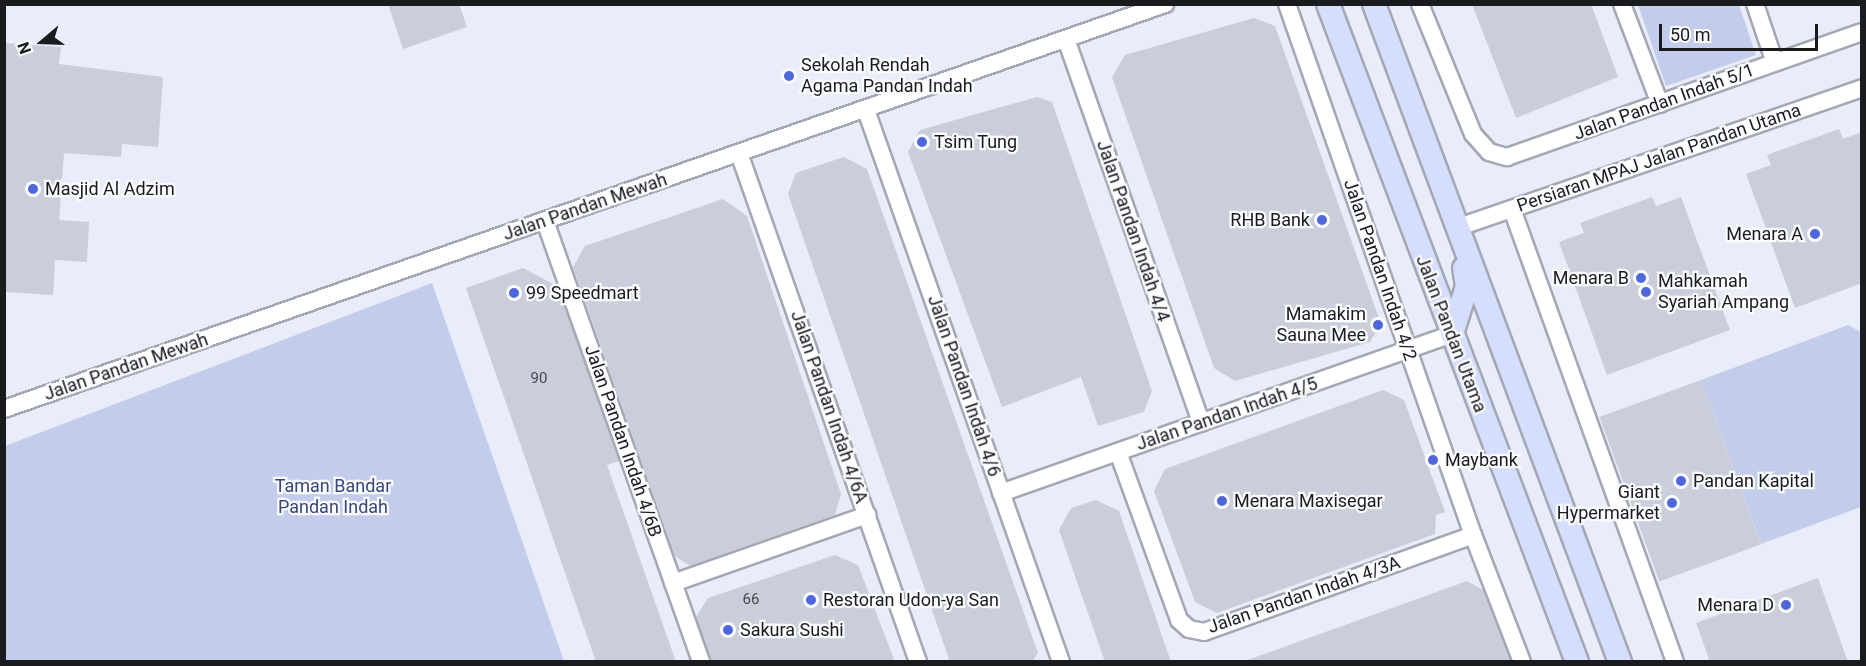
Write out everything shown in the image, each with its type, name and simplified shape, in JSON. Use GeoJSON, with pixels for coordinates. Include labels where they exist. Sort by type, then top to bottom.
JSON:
{"type":"FeatureCollection","features":[{"type":"Feature","properties":{"kind":"main road","name":"Jalan Pandan Utama"},"geometry":{"type":"LineString","coordinates":[[1328,4],[1577,662]]}},
{"type":"Feature","properties":{"kind":"main road"},"geometry":{"type":"LineString","coordinates":[[1374,4],[1620,662]]}},
{"type":"Feature","properties":{"kind":"main road"},"geometry":{"type":"LineString","coordinates":[[1452,334],[1467,286],[1456,228]]}},
{"type":"Feature","properties":{"kind":"street","name":"Jalan Pandan Mewah"},"geometry":{"type":"LineString","coordinates":[[4,409],[1165,4]]}},
{"type":"Feature","properties":{"kind":"street","name":"Jalan Pandan Indah 4/2"},"geometry":{"type":"LineString","coordinates":[[1287,4],[1473,535]]}},
{"type":"Feature","properties":{"kind":"street","name":"Jalan Pandan Indah 5/1"},"geometry":{"type":"LineString","coordinates":[[1420,4],[1473,134],[1489,152],[1507,157],[1862,32]]}},
{"type":"Feature","properties":{"kind":"street"},"geometry":{"type":"LineString","coordinates":[[1622,4],[1660,104]]}},
{"type":"Feature","properties":{"kind":"street"},"geometry":{"type":"LineString","coordinates":[[1755,4],[1775,63]]}},
{"type":"Feature","properties":{"kind":"street","name":"Jalan Pandan Indah 4/4"},"geometry":{"type":"LineString","coordinates":[[1066,39],[1201,423]]}},
{"type":"Feature","properties":{"kind":"street","name":"Persiaran MPAJ Jalan Pandan Utama"},"geometry":{"type":"LineString","coordinates":[[1456,228],[1862,87]]}},
{"type":"Feature","properties":{"kind":"street","name":"Jalan Pandan Indah 4/6"},"geometry":{"type":"LineString","coordinates":[[866,110],[1061,662]]}},
{"type":"Feature","properties":{"kind":"street","name":"Jalan Pandan Indah 4/6A"},"geometry":{"type":"LineString","coordinates":[[739,153],[918,662]]}},
{"type":"Feature","properties":{"kind":"street"},"geometry":{"type":"LineString","coordinates":[[1512,209],[1675,662]]}},
{"type":"Feature","properties":{"kind":"street","name":"Jalan Pandan Indah 4/6B"},"geometry":{"type":"LineString","coordinates":[[545,220],[701,662]]}},
{"type":"Feature","properties":{"kind":"street","name":"Jalan Pandan Indah 4/5"},"geometry":{"type":"LineString","coordinates":[[1001,493],[1452,334]]}},
{"type":"Feature","properties":{"kind":"street","name":"Jalan Pandan Indah 4/3A"},"geometry":{"type":"LineString","coordinates":[[1118,452],[1179,620],[1189,629],[1204,632],[1473,535]]}},
{"type":"Feature","properties":{"kind":"street"},"geometry":{"type":"LineString","coordinates":[[673,583],[867,515]]}},
{"type":"Feature","properties":{"kind":"street"},"geometry":{"type":"LineString","coordinates":[[1473,535],[1522,662]]}},
{"type":"Feature","properties":{"kind":"green space"},"geometry":{"type":"Polygon","coordinates":[[[1638,5],[1739,5],[1756,55],[1666,86],[1638,5]]]}},
{"type":"Feature","properties":{"kind":"green space","name":"Taman Bandar Pandan Indah"},"geometry":{"type":"Polygon","coordinates":[[[432,283],[564,661],[5,661],[5,446],[432,283]]]}},
{"type":"Feature","properties":{"kind":"green space"},"geometry":{"type":"Polygon","coordinates":[[[1848,325],[1861,332],[1861,507],[1761,544],[1701,380],[1848,325]]]}},
{"type":"Feature","properties":{"kind":"building"},"geometry":{"type":"Polygon","coordinates":[[[388,4],[459,4],[467,27],[403,49],[388,4]]]}},
{"type":"Feature","properties":{"kind":"building"},"geometry":{"type":"Polygon","coordinates":[[[1472,4],[1591,4],[1618,77],[1516,118],[1472,4]]]}},
{"type":"Feature","properties":{"kind":"building"},"geometry":{"type":"Polygon","coordinates":[[[1254,18],[1275,26],[1381,324],[1370,342],[1235,381],[1214,368],[1112,77],[1125,55],[1254,18]]]}},
{"type":"Feature","properties":{"kind":"building","name":"Masjid Al Adzim"},"geometry":{"type":"Polygon","coordinates":[[[4,43],[61,47],[59,64],[163,77],[158,147],[122,144],[121,157],[64,153],[59,220],[89,222],[87,262],[55,260],[53,295],[4,292],[4,43]]]}},
{"type":"Feature","properties":{"kind":"building"},"geometry":{"type":"Polygon","coordinates":[[[1037,97],[1052,102],[1152,391],[1144,412],[1098,426],[1081,377],[1002,407],[908,152],[920,130],[1037,97]]]}},
{"type":"Feature","properties":{"kind":"building","name":"Menara A"},"geometry":{"type":"Polygon","coordinates":[[[1839,129],[1843,139],[1862,132],[1862,283],[1795,308],[1746,174],[1771,165],[1767,155],[1839,129]]]}},
{"type":"Feature","properties":{"kind":"building"},"geometry":{"type":"Polygon","coordinates":[[[844,157],[867,169],[1038,653],[1032,662],[950,662],[788,194],[796,173],[844,157]]]}},
{"type":"Feature","properties":{"kind":"building","name":"Menara B"},"geometry":{"type":"Polygon","coordinates":[[[1652,197],[1656,206],[1681,197],[1730,330],[1607,375],[1559,242],[1584,233],[1580,223],[1652,197]]]}},
{"type":"Feature","properties":{"kind":"building"},"geometry":{"type":"Polygon","coordinates":[[[723,199],[747,216],[841,494],[835,515],[690,566],[675,556],[573,267],[585,246],[723,199]]]}},
{"type":"Feature","properties":{"kind":"building"},"geometry":{"type":"Polygon","coordinates":[[[523,268],[557,286],[619,461],[607,465],[676,662],[596,662],[466,288],[523,268]]]}},
{"type":"Feature","properties":{"kind":"building","name":"Pandan Kapital"},"geometry":{"type":"Polygon","coordinates":[[[1701,380],[1761,544],[1659,581],[1600,417],[1701,380]]]}},
{"type":"Feature","properties":{"kind":"building"},"geometry":{"type":"Polygon","coordinates":[[[1383,390],[1404,400],[1445,512],[1436,515],[1435,534],[1217,613],[1195,602],[1154,491],[1165,469],[1383,390]]]}},
{"type":"Feature","properties":{"kind":"building"},"geometry":{"type":"Polygon","coordinates":[[[1096,500],[1119,511],[1171,662],[1105,662],[1059,530],[1071,508],[1096,500]]]}},
{"type":"Feature","properties":{"kind":"building"},"geometry":{"type":"Polygon","coordinates":[[[835,555],[858,565],[895,662],[711,662],[696,617],[708,598],[835,555]]]}},
{"type":"Feature","properties":{"kind":"building","name":"Menara D"},"geometry":{"type":"Polygon","coordinates":[[[1818,578],[1848,662],[1710,662],[1696,623],[1818,578]]]}},
{"type":"Feature","properties":{"kind":"building"},"geometry":{"type":"Polygon","coordinates":[[[1467,581],[1483,590],[1511,662],[1242,662],[1467,581]]]}},
{"type":"Feature","properties":{"kind":"place","name":"Sekolah Rendah Agama Pandan Indah"},"geometry":{"type":"Point","coordinates":[789,76]}},
{"type":"Feature","properties":{"kind":"place","name":"Tsim Tung"},"geometry":{"type":"Point","coordinates":[922,142]}},
{"type":"Feature","properties":{"kind":"place","name":"Masjid Al Adzim"},"geometry":{"type":"Point","coordinates":[33,189]}},
{"type":"Feature","properties":{"kind":"place","name":"RHB Bank"},"geometry":{"type":"Point","coordinates":[1322,220]}},
{"type":"Feature","properties":{"kind":"place","name":"Menara A"},"geometry":{"type":"Point","coordinates":[1815,234]}},
{"type":"Feature","properties":{"kind":"place","name":"Menara B"},"geometry":{"type":"Point","coordinates":[1641,278]}},
{"type":"Feature","properties":{"kind":"place","name":"Mahkamah Syariah Ampang"},"geometry":{"type":"Point","coordinates":[1646,292]}},
{"type":"Feature","properties":{"kind":"place","name":"99 Speedmart"},"geometry":{"type":"Point","coordinates":[514,293]}},
{"type":"Feature","properties":{"kind":"place","name":"Mamakim Sauna Mee"},"geometry":{"type":"Point","coordinates":[1378,325]}},
{"type":"Feature","properties":{"kind":"place","name":"Maybank"},"geometry":{"type":"Point","coordinates":[1433,460]}},
{"type":"Feature","properties":{"kind":"place","name":"Pandan Kapital"},"geometry":{"type":"Point","coordinates":[1681,481]}},
{"type":"Feature","properties":{"kind":"place","name":"Menara Maxisegar"},"geometry":{"type":"Point","coordinates":[1222,501]}},
{"type":"Feature","properties":{"kind":"place","name":"Giant Hypermarket"},"geometry":{"type":"Point","coordinates":[1672,503]}},
{"type":"Feature","properties":{"kind":"place","name":"Restoran Udon-ya San"},"geometry":{"type":"Point","coordinates":[811,600]}},
{"type":"Feature","properties":{"kind":"place","name":"Menara D"},"geometry":{"type":"Point","coordinates":[1786,605]}},
{"type":"Feature","properties":{"kind":"place","name":"Sakura Sushi"},"geometry":{"type":"Point","coordinates":[728,630]}}]}
